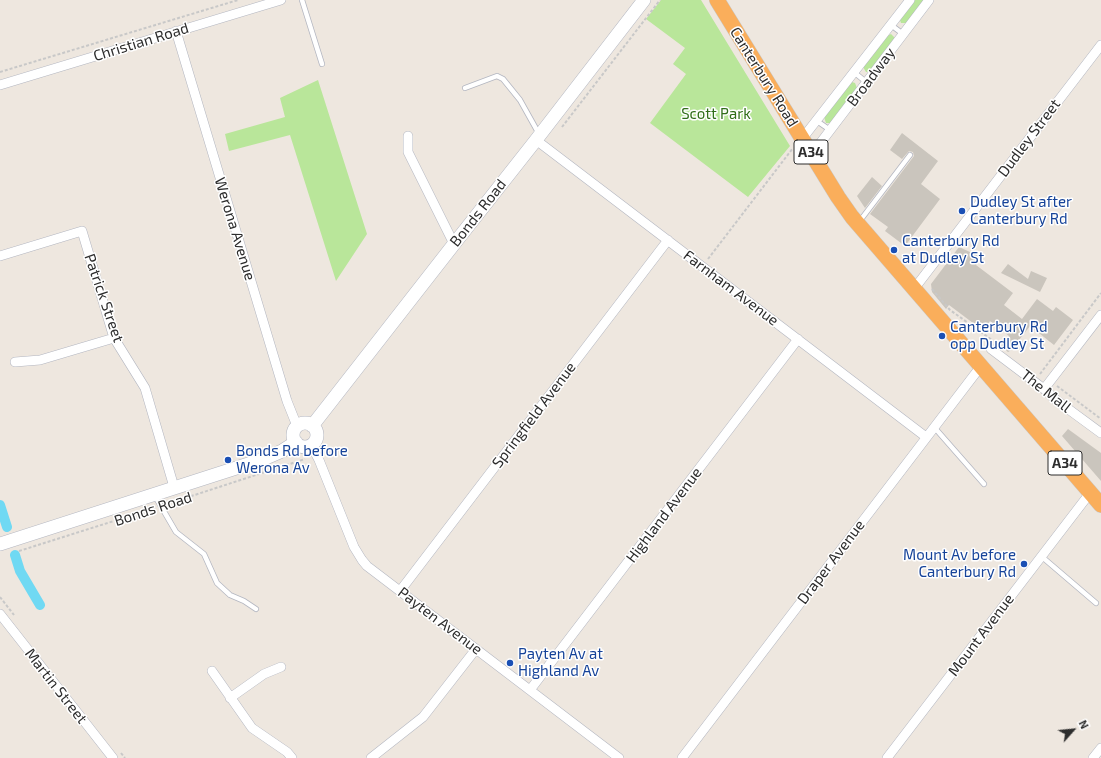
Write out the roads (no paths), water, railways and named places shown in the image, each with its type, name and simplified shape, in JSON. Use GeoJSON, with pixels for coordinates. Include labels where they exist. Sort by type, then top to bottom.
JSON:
{"type":"FeatureCollection","features":[{"type":"Feature","properties":{"kind":"highway","name":"Canterbury Road"},"geometry":{"type":"LineString","coordinates":[[721,2],[798,144],[812,154],[838,197],[858,224],[1101,505]]}},
{"type":"Feature","properties":{"kind":"main road","name":"Bonds Road"},"geometry":{"type":"LineString","coordinates":[[312,426],[538,138],[644,0]]}},
{"type":"Feature","properties":{"kind":"main road"},"geometry":{"type":"LineString","coordinates":[[303,423],[312,426],[316,432],[314,442],[301,446],[296,442],[293,432],[297,426],[303,423]]}},
{"type":"Feature","properties":{"kind":"main road","name":"Bonds Road"},"geometry":{"type":"LineString","coordinates":[[0,544],[261,460],[282,451],[296,442]]}},
{"type":"Feature","properties":{"kind":"street","name":"Christian Road"},"geometry":{"type":"LineString","coordinates":[[0,85],[281,0]]}},
{"type":"Feature","properties":{"kind":"street","name":"Broadway"},"geometry":{"type":"LineString","coordinates":[[798,144],[855,73],[910,0]]}},
{"type":"Feature","properties":{"kind":"street","name":"Broadway"},"geometry":{"type":"LineString","coordinates":[[812,154],[929,0]]}},
{"type":"Feature","properties":{"kind":"street","name":"Werona Avenue"},"geometry":{"type":"LineString","coordinates":[[176,32],[285,393],[297,426]]}},
{"type":"Feature","properties":{"kind":"street","name":"Dudley Street"},"geometry":{"type":"LineString","coordinates":[[914,289],[1101,45]]}},
{"type":"Feature","properties":{"kind":"street"},"geometry":{"type":"LineString","coordinates":[[408,136],[408,152],[454,244]]}},
{"type":"Feature","properties":{"kind":"street","name":"Farnham Avenue"},"geometry":{"type":"LineString","coordinates":[[538,138],[668,240],[926,437]]}},
{"type":"Feature","properties":{"kind":"street","name":"Patrick Street"},"geometry":{"type":"LineString","coordinates":[[0,256],[82,232],[114,338],[145,388],[174,487]]}},
{"type":"Feature","properties":{"kind":"street","name":"Springfield Avenue"},"geometry":{"type":"LineString","coordinates":[[400,591],[668,240]]}},
{"type":"Feature","properties":{"kind":"street"},"geometry":{"type":"LineString","coordinates":[[1044,389],[1101,315]]}},
{"type":"Feature","properties":{"kind":"street"},"geometry":{"type":"LineString","coordinates":[[15,362],[40,360],[114,338]]}},
{"type":"Feature","properties":{"kind":"street","name":"Highland Avenue"},"geometry":{"type":"LineString","coordinates":[[530,690],[798,339]]}},
{"type":"Feature","properties":{"kind":"street","name":"The Mall"},"geometry":{"type":"LineString","coordinates":[[991,350],[1101,433]]}},
{"type":"Feature","properties":{"kind":"street","name":"Draper Avenue"},"geometry":{"type":"LineString","coordinates":[[682,758],[981,366]]}},
{"type":"Feature","properties":{"kind":"street","name":"Payten Avenue"},"geometry":{"type":"LineString","coordinates":[[311,444],[357,553],[367,566],[619,758]]}},
{"type":"Feature","properties":{"kind":"street","name":"Mount Avenue"},"geometry":{"type":"LineString","coordinates":[[887,758],[1090,493]]}},
{"type":"Feature","properties":{"kind":"street","name":"Martin Street"},"geometry":{"type":"LineString","coordinates":[[0,614],[113,758]]}},
{"type":"Feature","properties":{"kind":"street"},"geometry":{"type":"LineString","coordinates":[[377,757],[423,717],[476,649]]}},
{"type":"Feature","properties":{"kind":"street"},"geometry":{"type":"LineString","coordinates":[[230,698],[264,674],[281,667]]}},
{"type":"Feature","properties":{"kind":"street"},"geometry":{"type":"LineString","coordinates":[[212,671],[252,728],[287,752],[292,758]]}},
{"type":"Feature","properties":{"kind":"street"},"geometry":{"type":"LineString","coordinates":[[1094,758],[1101,748]]}},
{"type":"Feature","properties":{"kind":"lane"},"geometry":{"type":"LineString","coordinates":[[302,0],[322,64]]}},
{"type":"Feature","properties":{"kind":"lane"},"geometry":{"type":"LineString","coordinates":[[891,25],[903,34]]}},
{"type":"Feature","properties":{"kind":"lane"},"geometry":{"type":"LineString","coordinates":[[855,73],[866,82]]}},
{"type":"Feature","properties":{"kind":"lane"},"geometry":{"type":"LineString","coordinates":[[465,88],[497,76],[503,79],[520,100],[538,138]]}},
{"type":"Feature","properties":{"kind":"lane"},"geometry":{"type":"LineString","coordinates":[[817,121],[830,130]]}},
{"type":"Feature","properties":{"kind":"lane"},"geometry":{"type":"LineString","coordinates":[[858,224],[910,155]]}},
{"type":"Feature","properties":{"kind":"lane"},"geometry":{"type":"LineString","coordinates":[[934,426],[984,484]]}},
{"type":"Feature","properties":{"kind":"lane"},"geometry":{"type":"LineString","coordinates":[[154,494],[176,532],[204,554],[217,583],[230,594],[256,608]]}},
{"type":"Feature","properties":{"kind":"lane"},"geometry":{"type":"LineString","coordinates":[[1041,556],[1096,603]]}},
{"type":"Feature","properties":{"kind":"waterway"},"geometry":{"type":"LineString","coordinates":[[0,505],[7,527]]}},
{"type":"Feature","properties":{"kind":"waterway"},"geometry":{"type":"LineString","coordinates":[[15,555],[20,571],[40,605]]}},
{"type":"Feature","properties":{"kind":"place","name":"Dudley St after Canterbury Rd"},"geometry":{"type":"Point","coordinates":[962,211]}},
{"type":"Feature","properties":{"kind":"place","name":"Canterbury Rd at Dudley St"},"geometry":{"type":"Point","coordinates":[894,250]}},
{"type":"Feature","properties":{"kind":"place","name":"Canterbury Rd opp Dudley St"},"geometry":{"type":"Point","coordinates":[942,336]}},
{"type":"Feature","properties":{"kind":"place","name":"Bonds Rd before Werona Av"},"geometry":{"type":"Point","coordinates":[228,460]}},
{"type":"Feature","properties":{"kind":"place","name":"Mount Av before Canterbury Rd"},"geometry":{"type":"Point","coordinates":[1024,564]}},
{"type":"Feature","properties":{"kind":"place","name":"Payten Av at Highland Av"},"geometry":{"type":"Point","coordinates":[510,663]}},
{"type":"Feature","properties":{"kind":"park label","name":"Scott Park"},"geometry":{"type":"Point","coordinates":[716,114]}}]}
